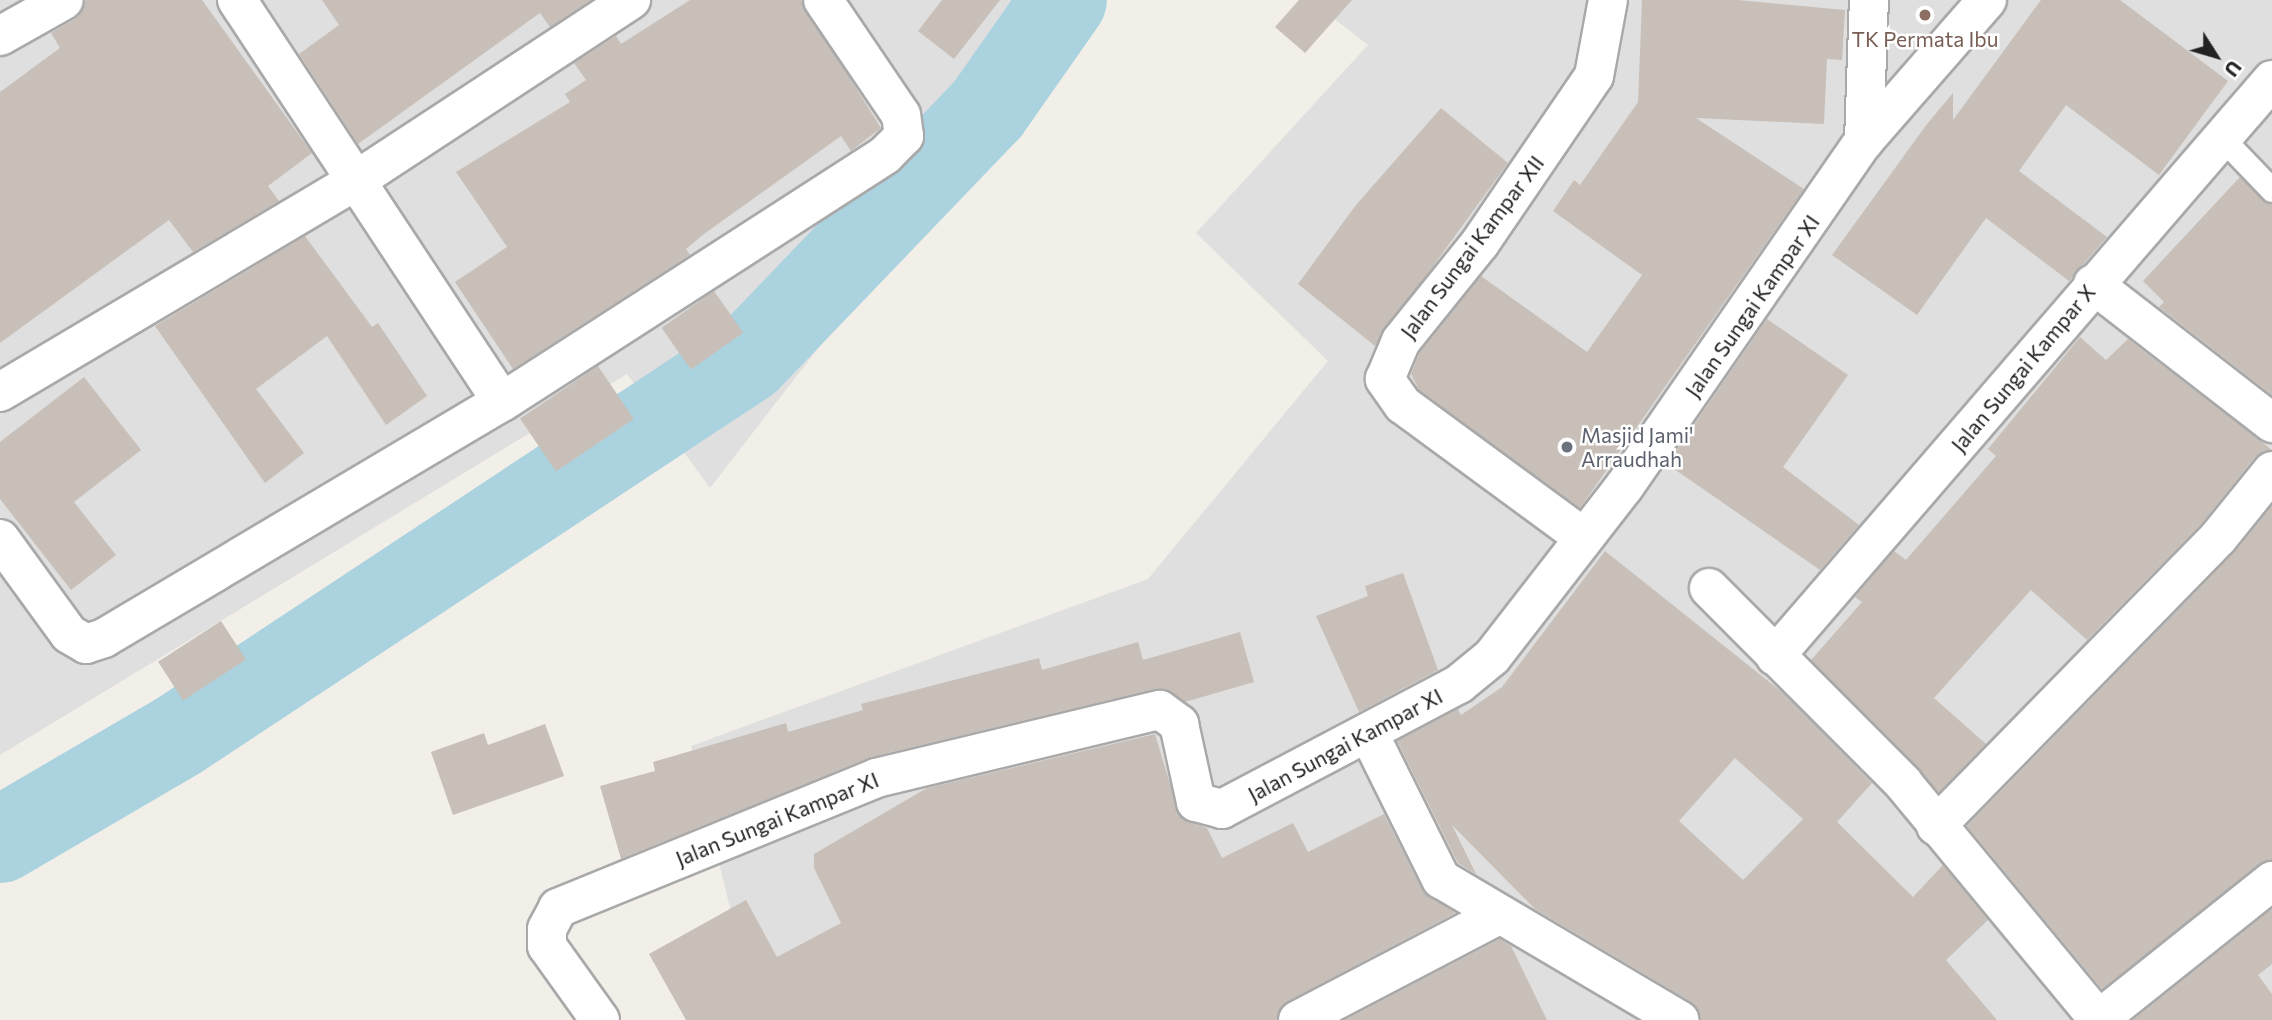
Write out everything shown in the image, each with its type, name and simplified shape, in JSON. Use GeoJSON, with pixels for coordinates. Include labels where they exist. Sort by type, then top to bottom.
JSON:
{"type":"FeatureCollection","features":[{"type":"Feature","properties":{"kind":"street"},"geometry":{"type":"LineString","coordinates":[[3,26],[64,0]]}},
{"type":"Feature","properties":{"kind":"street"},"geometry":{"type":"LineString","coordinates":[[237,0],[352,183],[502,402]]}},
{"type":"Feature","properties":{"kind":"street"},"geometry":{"type":"LineString","coordinates":[[0,392],[352,183],[631,0]]}},
{"type":"Feature","properties":{"kind":"street"},"geometry":{"type":"LineString","coordinates":[[0,539],[69,634],[86,644],[502,402],[885,155],[904,136],[901,115],[823,0]]}},
{"type":"Feature","properties":{"kind":"street","name":"Jalan Sungai Kampar XII"},"geometry":{"type":"LineString","coordinates":[[1583,537],[1403,405],[1385,379],[1402,341],[1480,243],[1594,76],[1608,0]]}},
{"type":"Feature","properties":{"kind":"street"},"geometry":{"type":"LineString","coordinates":[[1864,141],[1869,0]]}},
{"type":"Feature","properties":{"kind":"street","name":"Jalan Sungai Kampar XI"},"geometry":{"type":"LineString","coordinates":[[600,1020],[547,946],[547,929],[558,908],[876,778],[1160,710],[1179,724],[1196,802],[1209,811],[1370,736],[1459,684],[1492,657],[1583,537],[1768,285],[1864,141],[1987,0]]}},
{"type":"Feature","properties":{"kind":"street","name":"Jalan Sungai Kampar X"},"geometry":{"type":"LineString","coordinates":[[1775,656],[2093,284],[2272,80]]}},
{"type":"Feature","properties":{"kind":"street"},"geometry":{"type":"LineString","coordinates":[[2093,284],[2272,423]]}},
{"type":"Feature","properties":{"kind":"street"},"geometry":{"type":"LineString","coordinates":[[1936,826],[2218,538],[2272,471]]}},
{"type":"Feature","properties":{"kind":"street"},"geometry":{"type":"LineString","coordinates":[[1709,589],[1903,783],[2099,1020],[2272,881]]}},
{"type":"Feature","properties":{"kind":"street"},"geometry":{"type":"LineString","coordinates":[[1370,736],[1441,879],[1497,916],[1679,1020]]}},
{"type":"Feature","properties":{"kind":"street"},"geometry":{"type":"LineString","coordinates":[[1298,1020],[1497,916]]}},
{"type":"Feature","properties":{"kind":"lane"},"geometry":{"type":"LineString","coordinates":[[2222,138],[2272,190]]}},
{"type":"Feature","properties":{"kind":"shaded area"},"geometry":{"type":"Polygon","coordinates":[[[0,0],[1088,0],[710,488],[627,374],[0,755],[0,0]]]}},
{"type":"Feature","properties":{"kind":"shaded area"},"geometry":{"type":"Polygon","coordinates":[[[1310,0],[2272,0],[2272,1020],[757,1020],[691,746],[1148,579],[1328,361],[1196,233],[1368,45],[1310,0]]]}},
{"type":"Feature","properties":{"kind":"building"},"geometry":{"type":"Polygon","coordinates":[[[86,0],[202,0],[312,153],[268,186],[279,201],[193,252],[169,220],[0,343],[0,92],[60,48],[51,33],[75,19],[86,0]]]}},
{"type":"Feature","properties":{"kind":"building"},"geometry":{"type":"Polygon","coordinates":[[[322,0],[591,0],[550,27],[540,13],[358,144],[299,54],[339,25],[322,0]]]}},
{"type":"Feature","properties":{"kind":"building"},"geometry":{"type":"Polygon","coordinates":[[[690,0],[801,0],[881,128],[851,151],[841,136],[704,234],[686,249],[690,255],[513,369],[455,282],[507,247],[456,172],[570,102],[565,94],[586,80],[574,63],[616,36],[621,44],[690,0]]]}},
{"type":"Feature","properties":{"kind":"building"},"geometry":{"type":"Polygon","coordinates":[[[942,0],[1000,0],[954,59],[918,31],[942,0]]]}},
{"type":"Feature","properties":{"kind":"building"},"geometry":{"type":"Polygon","coordinates":[[[1299,0],[1352,0],[1305,53],[1275,27],[1299,0]]]}},
{"type":"Feature","properties":{"kind":"building"},"geometry":{"type":"Polygon","coordinates":[[[1642,0],[1738,0],[1845,10],[1842,60],[1827,59],[1824,124],[1696,118],[1804,189],[1580,508],[1419,390],[1411,374],[1420,352],[1481,276],[1587,352],[1642,275],[1553,211],[1574,180],[1580,185],[1638,102],[1642,0]]]}},
{"type":"Feature","properties":{"kind":"building"},"geometry":{"type":"Polygon","coordinates":[[[2041,0],[2120,0],[2228,81],[2159,175],[2066,105],[2019,171],[2107,237],[2069,281],[1986,218],[1917,315],[1832,255],[1927,124],[1953,93],[1953,120],[2041,0]]]}},
{"type":"Feature","properties":{"kind":"building"},"geometry":{"type":"Polygon","coordinates":[[[1441,108],[1508,163],[1375,346],[1298,284],[1356,205],[1441,108]]]}},
{"type":"Feature","properties":{"kind":"building"},"geometry":{"type":"Polygon","coordinates":[[[2240,177],[2272,204],[2272,395],[2159,307],[2164,302],[2143,281],[2240,177]]]}},
{"type":"Feature","properties":{"kind":"building"},"geometry":{"type":"Polygon","coordinates":[[[305,236],[372,327],[378,323],[427,396],[386,425],[327,336],[256,389],[304,453],[265,483],[155,326],[305,236]]]}},
{"type":"Feature","properties":{"kind":"building"},"geometry":{"type":"Polygon","coordinates":[[[714,291],[743,333],[691,369],[662,328],[714,291]]]}},
{"type":"Feature","properties":{"kind":"building"},"geometry":{"type":"Polygon","coordinates":[[[1767,319],[1848,375],[1783,467],[1859,525],[1820,570],[1667,464],[1767,319]]]}},
{"type":"Feature","properties":{"kind":"building"},"geometry":{"type":"Polygon","coordinates":[[[2080,337],[2106,360],[2128,339],[2272,450],[2255,457],[2202,523],[2087,640],[2031,590],[1934,698],[1986,744],[1939,792],[1811,660],[1862,602],[1855,597],[1894,551],[1906,560],[1996,456],[1988,449],[2080,337]]]}},
{"type":"Feature","properties":{"kind":"building"},"geometry":{"type":"Polygon","coordinates":[[[598,366],[634,419],[556,472],[520,419],[598,366]]]}},
{"type":"Feature","properties":{"kind":"building"},"geometry":{"type":"Polygon","coordinates":[[[84,377],[141,450],[74,502],[116,555],[71,590],[0,499],[0,442],[84,377]]]}},
{"type":"Feature","properties":{"kind":"building"},"geometry":{"type":"Polygon","coordinates":[[[2272,506],[2272,860],[2102,989],[1967,826],[2234,553],[2272,506]]]}},
{"type":"Feature","properties":{"kind":"building"},"geometry":{"type":"Polygon","coordinates":[[[1605,551],[1782,692],[1872,783],[1837,822],[1913,897],[1943,865],[1988,920],[1946,960],[1997,1020],[1701,1020],[1690,1001],[1535,909],[1452,825],[1476,874],[1458,863],[1397,741],[1458,709],[1461,715],[1502,687],[1605,551]],[[1735,758],[1679,821],[1743,880],[1803,819],[1735,758]]]}},
{"type":"Feature","properties":{"kind":"building"},"geometry":{"type":"Polygon","coordinates":[[[1403,573],[1438,670],[1359,712],[1316,616],[1368,596],[1365,586],[1403,573]]]}},
{"type":"Feature","properties":{"kind":"building"},"geometry":{"type":"Polygon","coordinates":[[[221,621],[246,660],[183,700],[158,662],[221,621]]]}},
{"type":"Feature","properties":{"kind":"building"},"geometry":{"type":"Polygon","coordinates":[[[1240,632],[1254,682],[1185,702],[1155,689],[871,757],[621,859],[600,786],[655,771],[653,762],[786,723],[788,732],[863,710],[861,704],[1039,658],[1042,670],[1138,642],[1143,660],[1240,632]]]}},
{"type":"Feature","properties":{"kind":"building"},"geometry":{"type":"Polygon","coordinates":[[[545,724],[564,776],[453,815],[431,752],[484,733],[488,745],[545,724]]]}},
{"type":"Feature","properties":{"kind":"building"},"geometry":{"type":"Polygon","coordinates":[[[1155,734],[1180,817],[1207,828],[1222,858],[1293,823],[1308,852],[1384,814],[1422,889],[1455,913],[1288,1001],[1276,1020],[686,1020],[649,954],[746,900],[777,957],[841,923],[814,868],[814,854],[927,788],[1155,734]]]}},
{"type":"Feature","properties":{"kind":"building"},"geometry":{"type":"Polygon","coordinates":[[[2272,909],[2272,964],[2258,975],[2272,994],[2272,1020],[2133,1020],[2272,909]]]}},
{"type":"Feature","properties":{"kind":"building"},"geometry":{"type":"Polygon","coordinates":[[[1500,939],[1511,946],[1547,1020],[1345,1020],[1500,939]]]}},
{"type":"Feature","properties":{"kind":"waterway"},"geometry":{"type":"LineString","coordinates":[[0,840],[178,736],[747,360],[987,110],[1064,0]]}},
{"type":"Feature","properties":{"kind":"place","name":"TK Permata Ibu"},"geometry":{"type":"Point","coordinates":[1925,15]}},
{"type":"Feature","properties":{"kind":"place","name":"Masjid Jami' Arraudhah"},"geometry":{"type":"Point","coordinates":[1567,447]}}]}
